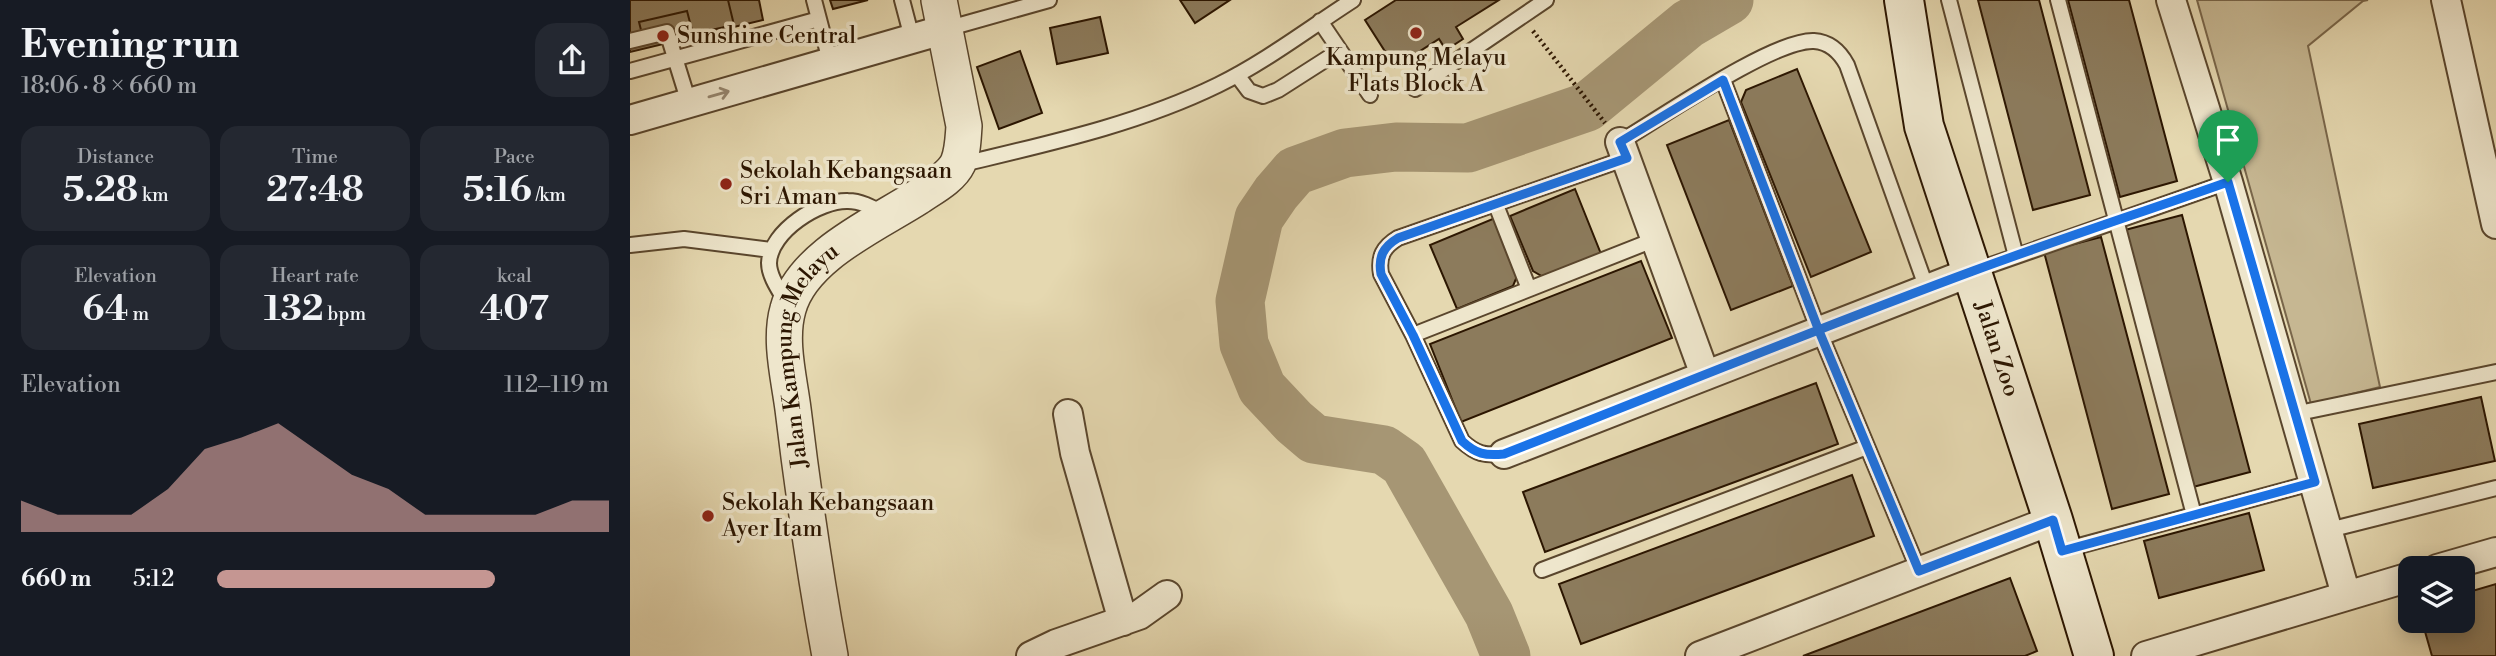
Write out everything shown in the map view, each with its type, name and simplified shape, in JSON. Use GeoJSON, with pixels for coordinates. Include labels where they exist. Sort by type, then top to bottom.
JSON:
{"type":"FeatureCollection","features":[{"type":"Feature","properties":{"kind":"main road","name":"Jalan Zoo"},"geometry":{"type":"LineString","coordinates":[[1904,0],[1924,126],[2058,535],[2089,652]]}},
{"type":"Feature","properties":{"kind":"street"},"geometry":{"type":"LineString","coordinates":[[2172,0],[2228,182],[2346,595]]}},
{"type":"Feature","properties":{"kind":"street"},"geometry":{"type":"LineString","coordinates":[[2446,0],[2493,193],[2496,224]]}},
{"type":"Feature","properties":{"kind":"street"},"geometry":{"type":"LineString","coordinates":[[630,120],[912,38],[943,14],[964,127],[963,147],[957,165]]}},
{"type":"Feature","properties":{"kind":"street"},"geometry":{"type":"LineString","coordinates":[[1619,143],[1705,375]]}},
{"type":"Feature","properties":{"kind":"street","name":"Jalan Kampung Melayu"},"geometry":{"type":"LineString","coordinates":[[830,656],[803,493],[785,341],[788,307],[801,283],[818,262],[842,243],[930,189],[957,165]]}},
{"type":"Feature","properties":{"kind":"street"},"geometry":{"type":"LineString","coordinates":[[1504,454],[1971,272]]}},
{"type":"Feature","properties":{"kind":"street"},"geometry":{"type":"LineString","coordinates":[[1068,414],[1075,453],[1123,621]]}},
{"type":"Feature","properties":{"kind":"street"},"geometry":{"type":"LineString","coordinates":[[1700,656],[1919,571],[2058,535]]}},
{"type":"Feature","properties":{"kind":"street"},"geometry":{"type":"LineString","coordinates":[[2475,558],[2496,552]]}},
{"type":"Feature","properties":{"kind":"street"},"geometry":{"type":"LineString","coordinates":[[2146,656],[2398,580]]}},
{"type":"Feature","properties":{"kind":"street"},"geometry":{"type":"LineString","coordinates":[[1031,656],[1139,615],[1167,595]]}},
{"type":"Feature","properties":{"kind":"lane"},"geometry":{"type":"LineString","coordinates":[[814,0],[830,61]]}},
{"type":"Feature","properties":{"kind":"lane"},"geometry":{"type":"LineString","coordinates":[[902,0],[912,38]]}},
{"type":"Feature","properties":{"kind":"lane"},"geometry":{"type":"LineString","coordinates":[[943,14],[1049,0]]}},
{"type":"Feature","properties":{"kind":"lane"},"geometry":{"type":"LineString","coordinates":[[957,165],[1104,130],[1214,87],[1353,0]]}},
{"type":"Feature","properties":{"kind":"lane"},"geometry":{"type":"LineString","coordinates":[[1415,89],[1546,0]]}},
{"type":"Feature","properties":{"kind":"lane"},"geometry":{"type":"LineString","coordinates":[[1950,0],[2016,256]]}},
{"type":"Feature","properties":{"kind":"lane"},"geometry":{"type":"LineString","coordinates":[[2058,0],[2194,515]]}},
{"type":"Feature","properties":{"kind":"lane"},"geometry":{"type":"LineString","coordinates":[[630,71],[819,19]]}},
{"type":"Feature","properties":{"kind":"lane"},"geometry":{"type":"LineString","coordinates":[[1320,21],[1370,94]]}},
{"type":"Feature","properties":{"kind":"lane"},"geometry":{"type":"LineString","coordinates":[[630,41],[667,32],[688,103]]}},
{"type":"Feature","properties":{"kind":"lane"},"geometry":{"type":"LineString","coordinates":[[1504,454],[1484,456],[1462,441],[1413,335],[1381,274],[1379,264],[1382,253],[1398,238],[1496,205],[1619,143],[1761,57],[1800,43],[1823,42],[1841,55],[1847,65],[1927,289]]}},
{"type":"Feature","properties":{"kind":"lane"},"geometry":{"type":"LineString","coordinates":[[1237,75],[1249,91],[1264,96],[1339,51]]}},
{"type":"Feature","properties":{"kind":"lane"},"geometry":{"type":"LineString","coordinates":[[1723,80],[1819,331],[1919,571]]}},
{"type":"Feature","properties":{"kind":"lane"},"geometry":{"type":"LineString","coordinates":[[1971,272],[2228,182]]}},
{"type":"Feature","properties":{"kind":"lane"},"geometry":{"type":"LineString","coordinates":[[788,307],[769,264],[771,250],[778,237],[793,223],[827,205],[844,201],[855,201],[888,216]]}},
{"type":"Feature","properties":{"kind":"lane"},"geometry":{"type":"LineString","coordinates":[[1496,205],[1529,289]]}},
{"type":"Feature","properties":{"kind":"lane"},"geometry":{"type":"LineString","coordinates":[[1413,335],[1656,239]]}},
{"type":"Feature","properties":{"kind":"lane"},"geometry":{"type":"LineString","coordinates":[[630,245],[684,240],[771,250]]}},
{"type":"Feature","properties":{"kind":"lane"},"geometry":{"type":"LineString","coordinates":[[2294,414],[2496,372]]}},
{"type":"Feature","properties":{"kind":"lane"},"geometry":{"type":"LineString","coordinates":[[1542,570],[1867,447]]}},
{"type":"Feature","properties":{"kind":"lane"},"geometry":{"type":"LineString","coordinates":[[2058,535],[2194,515],[2315,482]]}},
{"type":"Feature","properties":{"kind":"lane"},"geometry":{"type":"LineString","coordinates":[[2329,530],[2496,488]]}},
{"type":"Feature","properties":{"kind":"path"},"geometry":{"type":"LineString","coordinates":[[1521,16],[1619,143]]}},
{"type":"Feature","properties":{"kind":"shaded area"},"geometry":{"type":"Polygon","coordinates":[[[2197,0],[2368,0],[2363,1],[2308,46],[2380,387],[2311,404],[2197,0]]]}},
{"type":"Feature","properties":{"kind":"building","name":"Sunshine Central"},"geometry":{"type":"Polygon","coordinates":[[[630,0],[759,0],[763,20],[630,52],[630,0]]]}},
{"type":"Feature","properties":{"kind":"building"},"geometry":{"type":"Polygon","coordinates":[[[630,0],[728,0],[734,25],[693,34],[687,11],[639,22],[644,42],[630,46],[630,0]]]}},
{"type":"Feature","properties":{"kind":"building"},"geometry":{"type":"Polygon","coordinates":[[[830,0],[868,0],[833,9],[830,0]]]}},
{"type":"Feature","properties":{"kind":"building"},"geometry":{"type":"Polygon","coordinates":[[[1180,0],[1230,0],[1195,23],[1180,0]]]}},
{"type":"Feature","properties":{"kind":"building","name":"Kampung Melayu Flats Block A"},"geometry":{"type":"Polygon","coordinates":[[[1396,0],[1499,0],[1456,27],[1463,39],[1446,50],[1439,39],[1395,67],[1365,20],[1396,0]]]}},
{"type":"Feature","properties":{"kind":"building"},"geometry":{"type":"Polygon","coordinates":[[[1978,0],[2039,0],[2090,195],[2033,210],[1978,0]]]}},
{"type":"Feature","properties":{"kind":"building"},"geometry":{"type":"Polygon","coordinates":[[[2068,0],[2129,0],[2177,181],[2120,197],[2068,0]]]}},
{"type":"Feature","properties":{"kind":"building"},"geometry":{"type":"Polygon","coordinates":[[[1100,17],[1108,53],[1057,64],[1050,28],[1100,17]]]}},
{"type":"Feature","properties":{"kind":"building"},"geometry":{"type":"Polygon","coordinates":[[[1020,51],[1042,113],[999,129],[977,67],[1020,51]]]}},
{"type":"Feature","properties":{"kind":"building"},"geometry":{"type":"Polygon","coordinates":[[[1797,69],[1871,252],[1811,277],[1741,102],[1746,90],[1797,69]]]}},
{"type":"Feature","properties":{"kind":"building"},"geometry":{"type":"Polygon","coordinates":[[[1729,120],[1793,286],[1731,310],[1667,145],[1729,120]]]}},
{"type":"Feature","properties":{"kind":"building"},"geometry":{"type":"Polygon","coordinates":[[[1575,189],[1601,254],[1545,278],[1533,271],[1510,216],[1575,189]]]}},
{"type":"Feature","properties":{"kind":"building"},"geometry":{"type":"Polygon","coordinates":[[[2182,215],[2250,472],[2193,487],[2125,230],[2182,215]]]}},
{"type":"Feature","properties":{"kind":"building"},"geometry":{"type":"Polygon","coordinates":[[[1495,218],[1518,274],[1513,286],[1457,309],[1430,245],[1495,218]]]}},
{"type":"Feature","properties":{"kind":"building"},"geometry":{"type":"Polygon","coordinates":[[[2101,237],[2169,494],[2112,509],[2044,252],[2101,237]]]}},
{"type":"Feature","properties":{"kind":"building"},"geometry":{"type":"Polygon","coordinates":[[[1641,261],[1672,338],[1461,422],[1430,344],[1641,261]]]}},
{"type":"Feature","properties":{"kind":"building"},"geometry":{"type":"Polygon","coordinates":[[[1816,383],[1838,444],[1545,552],[1523,492],[1816,383]]]}},
{"type":"Feature","properties":{"kind":"building"},"geometry":{"type":"Polygon","coordinates":[[[2481,397],[2495,461],[2373,488],[2359,424],[2481,397]]]}},
{"type":"Feature","properties":{"kind":"building"},"geometry":{"type":"Polygon","coordinates":[[[1852,475],[1874,536],[1581,644],[1559,584],[1852,475]]]}},
{"type":"Feature","properties":{"kind":"building"},"geometry":{"type":"Polygon","coordinates":[[[2249,513],[2264,570],[2159,598],[2144,541],[2249,513]]]}},
{"type":"Feature","properties":{"kind":"building"},"geometry":{"type":"Polygon","coordinates":[[[2010,578],[2037,651],[2025,656],[1803,656],[2010,578]]]}},
{"type":"Feature","properties":{"kind":"building"},"geometry":{"type":"Polygon","coordinates":[[[2496,584],[2496,656],[2432,656],[2425,633],[2475,633],[2475,590],[2496,584]]]}},
{"type":"Feature","properties":{"kind":"waterway"},"geometry":{"type":"LineString","coordinates":[[1506,656],[1489,614],[1404,464],[1384,450],[1314,439],[1262,388],[1244,344],[1240,301],[1259,218],[1295,171],[1345,153],[1396,147],[1468,148],[1587,107],[1688,24],[1729,0]]}},
{"type":"Feature","properties":{"kind":"place","name":"Kampung Melayu Flats Block A"},"geometry":{"type":"Point","coordinates":[1416,33]}},
{"type":"Feature","properties":{"kind":"place","name":"Sunshine Central"},"geometry":{"type":"Point","coordinates":[663,36]}},
{"type":"Feature","properties":{"kind":"place","name":"Sekolah Kebangsaan Sri Aman"},"geometry":{"type":"Point","coordinates":[726,184]}},
{"type":"Feature","properties":{"kind":"place","name":"Sekolah Kebangsaan Ayer Itam"},"geometry":{"type":"Point","coordinates":[708,516]}},
{"type":"Feature","properties":{"kind":"route"},"geometry":{"type":"LineString","coordinates":[[2228,182],[1971,272],[1819,331],[1705,375],[1504,454],[1484,456],[1462,441],[1413,335],[1381,274],[1379,264],[1382,253],[1398,238],[1627,158],[1620,142],[1723,80],[1819,331],[1919,571],[2053,520],[2062,551],[2315,482],[2228,182]]}}]}
